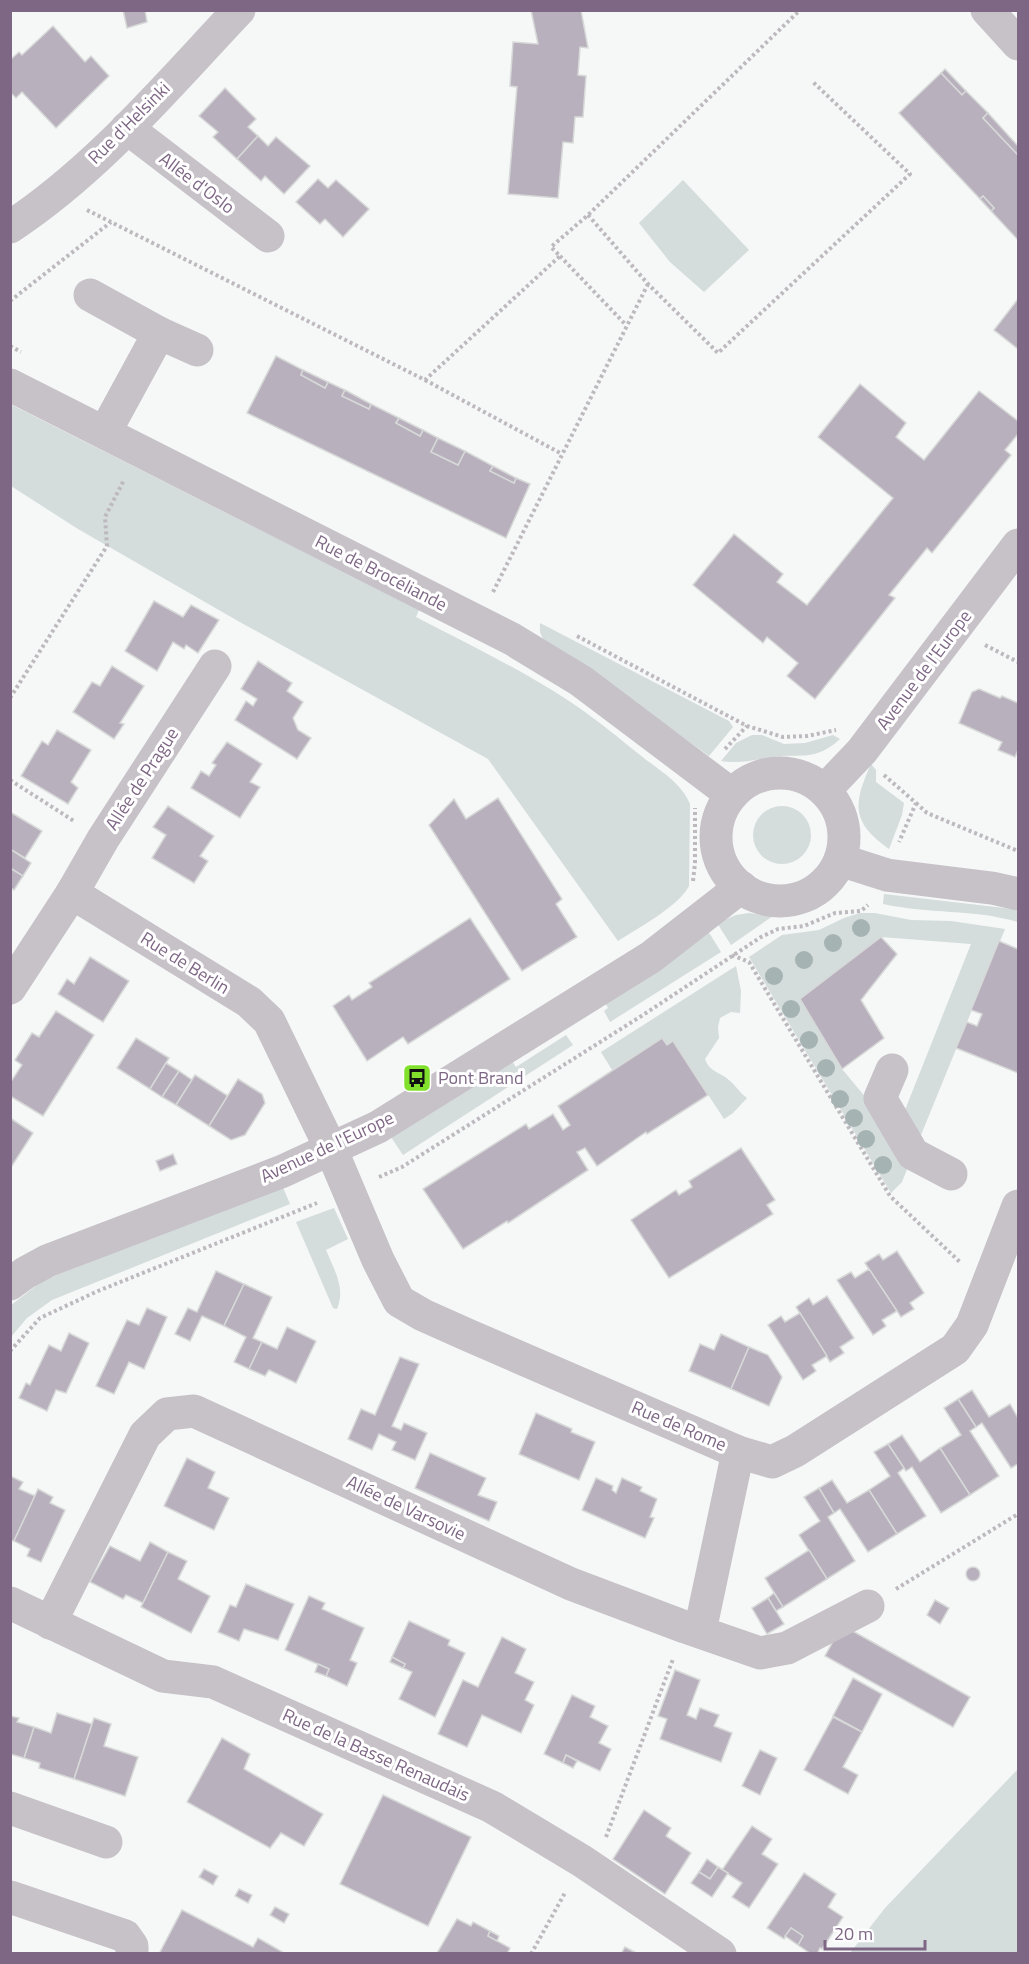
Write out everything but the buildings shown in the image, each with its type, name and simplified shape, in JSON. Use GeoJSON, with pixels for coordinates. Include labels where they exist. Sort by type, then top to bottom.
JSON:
{"type":"FeatureCollection","features":[{"type":"Feature","properties":{"kind":"street","name":"Rue d'Helsinki"},"geometry":{"type":"LineString","coordinates":[[10,227],[42,205],[127,128],[239,10]]}},
{"type":"Feature","properties":{"kind":"street"},"geometry":{"type":"LineString","coordinates":[[987,10],[1018,44]]}},
{"type":"Feature","properties":{"kind":"street","name":"Allée d'Oslo"},"geometry":{"type":"LineString","coordinates":[[127,128],[268,236]]}},
{"type":"Feature","properties":{"kind":"street"},"geometry":{"type":"LineString","coordinates":[[90,295],[159,333],[197,350]]}},
{"type":"Feature","properties":{"kind":"street"},"geometry":{"type":"LineString","coordinates":[[105,432],[159,333]]}},
{"type":"Feature","properties":{"kind":"street","name":"Rue de Brocéliande"},"geometry":{"type":"LineString","coordinates":[[10,385],[512,639],[581,681],[731,794]]}},
{"type":"Feature","properties":{"kind":"street","name":"Avenue de l'Europe"},"geometry":{"type":"LineString","coordinates":[[825,790],[862,751],[1018,545]]}},
{"type":"Feature","properties":{"kind":"street","name":"Allée de Prague"},"geometry":{"type":"LineString","coordinates":[[72,893],[103,839],[215,666]]}},
{"type":"Feature","properties":{"kind":"street"},"geometry":{"type":"LineString","coordinates":[[777,772],[803,776],[825,790],[839,811],[844,836],[840,860],[832,875],[819,888],[804,897],[787,900],[763,898],[741,887],[726,872],[718,853],[716,832],[721,811],[731,794],[752,778],[777,772]]}},
{"type":"Feature","properties":{"kind":"street"},"geometry":{"type":"LineString","coordinates":[[840,860],[887,875],[992,888],[1018,894]]}},
{"type":"Feature","properties":{"kind":"street","name":"Avenue de l'Europe"},"geometry":{"type":"LineString","coordinates":[[12,1278],[91,1243],[283,1171],[378,1127],[651,957],[741,887]]}},
{"type":"Feature","properties":{"kind":"street"},"geometry":{"type":"LineString","coordinates":[[10,988],[72,893]]}},
{"type":"Feature","properties":{"kind":"street","name":"Rue de Berlin"},"geometry":{"type":"LineString","coordinates":[[72,893],[249,1002],[269,1021],[331,1149]]}},
{"type":"Feature","properties":{"kind":"street"},"geometry":{"type":"LineString","coordinates":[[892,1070],[880,1098],[914,1154],[951,1174]]}},
{"type":"Feature","properties":{"kind":"street","name":"Rue de Rome"},"geometry":{"type":"LineString","coordinates":[[331,1149],[378,1260],[399,1301],[423,1315],[470,1336],[738,1452],[772,1462],[795,1451],[955,1348],[972,1325],[1018,1206]]}},
{"type":"Feature","properties":{"kind":"street","name":"Allée de Varsovie"},"geometry":{"type":"LineString","coordinates":[[50,1623],[144,1435],[167,1414],[194,1411],[571,1584],[760,1653],[787,1648],[868,1606]]}},
{"type":"Feature","properties":{"kind":"street"},"geometry":{"type":"LineString","coordinates":[[692,1629],[738,1452]]}},
{"type":"Feature","properties":{"kind":"street","name":"Rue de la Basse Renaudais"},"geometry":{"type":"LineString","coordinates":[[10,1603],[163,1676],[213,1682],[481,1802],[588,1865],[720,1953]]}},
{"type":"Feature","properties":{"kind":"street"},"geometry":{"type":"LineString","coordinates":[[10,1808],[106,1842]]}},
{"type":"Feature","properties":{"kind":"street"},"geometry":{"type":"LineString","coordinates":[[10,1897],[125,1936],[132,1946],[132,1953]]}},
{"type":"Feature","properties":{"kind":"path"},"geometry":{"type":"LineString","coordinates":[[626,326],[551,247],[588,215],[800,10]]}},
{"type":"Feature","properties":{"kind":"path"},"geometry":{"type":"LineString","coordinates":[[588,215],[648,284],[718,353],[910,174],[813,82]]}},
{"type":"Feature","properties":{"kind":"path"},"geometry":{"type":"LineString","coordinates":[[64,186],[79,206],[425,380],[562,454]]}},
{"type":"Feature","properties":{"kind":"path"},"geometry":{"type":"LineString","coordinates":[[10,301],[111,222]]}},
{"type":"Feature","properties":{"kind":"path"},"geometry":{"type":"LineString","coordinates":[[425,380],[560,256]]}},
{"type":"Feature","properties":{"kind":"path"},"geometry":{"type":"LineString","coordinates":[[492,593],[648,284]]}},
{"type":"Feature","properties":{"kind":"path"},"geometry":{"type":"LineString","coordinates":[[10,698],[107,546],[105,517],[140,449]]}},
{"type":"Feature","properties":{"kind":"path"},"geometry":{"type":"LineString","coordinates":[[984,645],[1018,662]]}},
{"type":"Feature","properties":{"kind":"path"},"geometry":{"type":"LineString","coordinates":[[612,655],[747,726],[783,737],[807,736],[834,730],[844,731],[884,774],[927,813],[1018,851]]}},
{"type":"Feature","properties":{"kind":"path"},"geometry":{"type":"LineString","coordinates":[[10,780],[103,839]]}},
{"type":"Feature","properties":{"kind":"path"},"geometry":{"type":"LineString","coordinates":[[894,852],[916,803]]}},
{"type":"Feature","properties":{"kind":"path"},"geometry":{"type":"LineString","coordinates":[[874,900],[861,911],[835,913],[804,926],[778,929],[732,955],[749,962],[890,1196],[986,1289]]}},
{"type":"Feature","properties":{"kind":"path"},"geometry":{"type":"LineString","coordinates":[[868,1606],[1018,1514]]}},
{"type":"Feature","properties":{"kind":"path"},"geometry":{"type":"LineString","coordinates":[[531,1953],[588,1865],[692,1629]]}},
{"type":"Feature","properties":{"kind":"shaded area"},"geometry":{"type":"Polygon","coordinates":[[[683,180],[749,250],[704,292],[670,262],[639,223],[683,180]]]}},
{"type":"Feature","properties":{"kind":"shaded area"},"geometry":{"type":"Polygon","coordinates":[[[10,404],[419,610],[416,617],[532,678],[588,714],[670,778],[682,790],[690,804],[689,886],[684,894],[657,916],[618,941],[488,759],[238,621],[78,529],[11,486],[10,404]]]}},
{"type":"Feature","properties":{"kind":"shaded area"},"geometry":{"type":"Polygon","coordinates":[[[540,623],[729,721],[733,727],[709,756],[543,639],[540,623]]]}},
{"type":"Feature","properties":{"kind":"shaded area"},"geometry":{"type":"Polygon","coordinates":[[[752,735],[762,735],[784,744],[805,743],[833,735],[840,739],[815,754],[741,762],[721,761],[736,743],[752,735]]]}},
{"type":"Feature","properties":{"kind":"shaded area"},"geometry":{"type":"Polygon","coordinates":[[[871,764],[876,770],[876,782],[904,803],[902,815],[889,849],[868,830],[859,811],[861,790],[871,764]]]}},
{"type":"Feature","properties":{"kind":"shaded area"},"geometry":{"type":"Polygon","coordinates":[[[776,806],[788,806],[803,814],[811,829],[811,841],[803,856],[788,864],[776,864],[761,856],[753,841],[753,829],[761,814],[776,806]]]}},
{"type":"Feature","properties":{"kind":"shaded area"},"geometry":{"type":"Polygon","coordinates":[[[884,894],[1018,910],[1018,922],[985,915],[883,904],[884,894]]]}},
{"type":"Feature","properties":{"kind":"shaded area"},"geometry":{"type":"Polygon","coordinates":[[[749,913],[773,916],[731,945],[717,923],[736,915],[749,913]]]}},
{"type":"Feature","properties":{"kind":"shaded area"},"geometry":{"type":"Polygon","coordinates":[[[860,913],[875,913],[911,920],[951,921],[1005,929],[921,1135],[903,1115],[971,944],[881,937],[800,999],[842,1069],[913,1154],[902,1182],[891,1193],[749,957],[782,935],[819,930],[860,913]]]}},
{"type":"Feature","properties":{"kind":"shaded area"},"geometry":{"type":"Polygon","coordinates":[[[708,931],[721,952],[610,1022],[604,1011],[608,1008],[604,1001],[708,931]]]}},
{"type":"Feature","properties":{"kind":"shaded area"},"geometry":{"type":"Polygon","coordinates":[[[736,966],[741,991],[740,1013],[731,1012],[720,1018],[719,1038],[705,1059],[710,1067],[727,1078],[747,1098],[733,1113],[724,1119],[673,1041],[667,1045],[662,1038],[612,1070],[601,1052],[736,966]]]}},
{"type":"Feature","properties":{"kind":"shaded area"},"geometry":{"type":"Polygon","coordinates":[[[566,1035],[573,1045],[403,1155],[391,1137],[512,1061],[516,1067],[566,1035]]]}},
{"type":"Feature","properties":{"kind":"shaded area"},"geometry":{"type":"Polygon","coordinates":[[[282,1185],[290,1204],[52,1300],[27,1318],[11,1337],[10,1306],[42,1281],[282,1185]]]}},
{"type":"Feature","properties":{"kind":"shaded area"},"geometry":{"type":"Polygon","coordinates":[[[334,1208],[348,1239],[326,1250],[340,1286],[337,1309],[333,1308],[296,1222],[334,1208]]]}},
{"type":"Feature","properties":{"kind":"shaded area"},"geometry":{"type":"Polygon","coordinates":[[[1018,1769],[1018,1953],[850,1953],[885,1908],[1018,1769]]]}},
{"type":"Feature","properties":{"kind":"place","name":"Pont Brand"},"geometry":{"type":"Point","coordinates":[417,1078]}}]}
